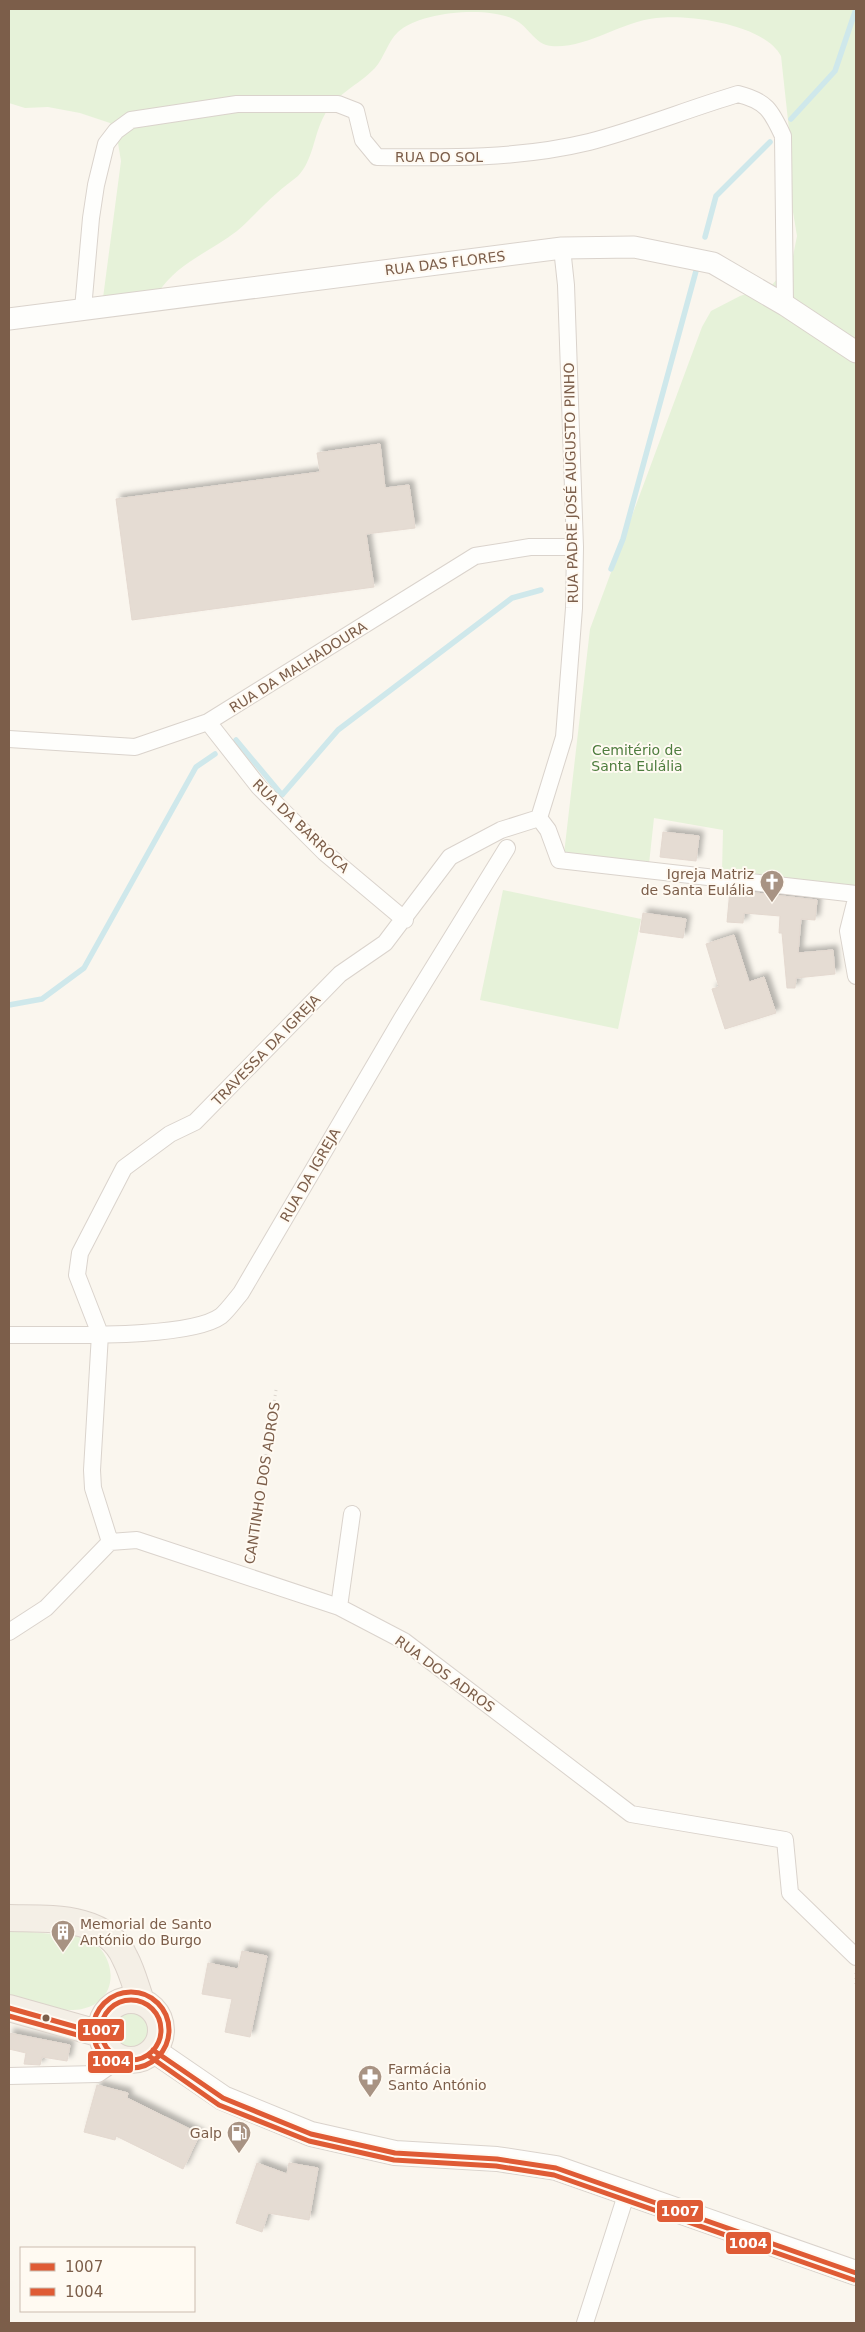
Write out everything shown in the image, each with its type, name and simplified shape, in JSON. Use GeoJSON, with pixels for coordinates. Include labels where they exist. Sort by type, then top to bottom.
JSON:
{"type":"FeatureCollection","features":[{"type":"Feature","properties":{"kind":"main road"},"geometry":{"type":"LineString","coordinates":[[9,1918],[89,1924],[110,1937],[125,1956],[141,2001]]}},
{"type":"Feature","properties":{"kind":"main road"},"geometry":{"type":"LineString","coordinates":[[112,2006],[120,2001],[131,1999],[141,2001],[150,2006],[160,2022],[159,2042],[153,2050],[138,2059],[121,2058],[108,2049],[101,2034],[101,2023],[112,2006],[125,1956]]}},
{"type":"Feature","properties":{"kind":"main road"},"geometry":{"type":"LineString","coordinates":[[9,2008],[101,2034]]}},
{"type":"Feature","properties":{"kind":"main road"},"geometry":{"type":"LineString","coordinates":[[153,2050],[223,2098],[311,2134],[395,2153],[497,2159],[556,2168],[808,2258],[856,2273]]}},
{"type":"Feature","properties":{"kind":"street","name":"RUA DO SOL"},"geometry":{"type":"LineString","coordinates":[[83,309],[96,185],[106,144],[116,131],[131,120],[237,104],[338,104],[356,111],[363,140],[377,157],[466,158],[516,155],[589,142],[738,94],[757,99],[774,116],[783,136],[785,305]]}},
{"type":"Feature","properties":{"kind":"street","name":"RUA DAS FLORES"},"geometry":{"type":"LineString","coordinates":[[9,319],[562,248],[634,246],[714,263],[785,305],[856,352]]}},
{"type":"Feature","properties":{"kind":"street","name":"RUA PADRE JOSÉ AUGUSTO PINHO"},"geometry":{"type":"LineString","coordinates":[[539,818],[564,737],[574,608],[575,547],[566,285],[562,248]]}},
{"type":"Feature","properties":{"kind":"street","name":"RUA DA MALHADOURA"},"geometry":{"type":"LineString","coordinates":[[9,739],[135,747],[208,722],[475,556],[530,546],[575,547]]}},
{"type":"Feature","properties":{"kind":"street","name":"RUA DA BARROCA"},"geometry":{"type":"LineString","coordinates":[[208,722],[259,787],[324,852],[405,920]]}},
{"type":"Feature","properties":{"kind":"street"},"geometry":{"type":"LineString","coordinates":[[539,818],[548,830],[559,860],[856,894]]}},
{"type":"Feature","properties":{"kind":"street","name":"TRAVESSA DA IGREJA"},"geometry":{"type":"LineString","coordinates":[[100,1334],[77,1275],[80,1253],[124,1168],[170,1134],[195,1122],[340,974],[385,943],[405,920],[450,857],[501,830],[539,818]]}},
{"type":"Feature","properties":{"kind":"street","name":"RUA DA IGREJA"},"geometry":{"type":"LineString","coordinates":[[9,1335],[150,1332],[202,1325],[221,1316],[241,1293],[401,1020],[507,848]]}},
{"type":"Feature","properties":{"kind":"street"},"geometry":{"type":"LineString","coordinates":[[856,899],[848,931],[856,976]]}},
{"type":"Feature","properties":{"kind":"street"},"geometry":{"type":"LineString","coordinates":[[9,1632],[46,1608],[110,1542],[94,1488],[92,1470],[100,1334]]}},
{"type":"Feature","properties":{"kind":"street"},"geometry":{"type":"LineString","coordinates":[[339,1607],[352,1514]]}},
{"type":"Feature","properties":{"kind":"street","name":"RUA DOS ADROS"},"geometry":{"type":"LineString","coordinates":[[110,1542],[137,1540],[339,1607],[404,1641],[631,1814],[785,1840],[790,1893],[856,1957]]}},
{"type":"Feature","properties":{"kind":"street"},"geometry":{"type":"LineString","coordinates":[[9,2076],[98,2074],[121,2058]]}},
{"type":"Feature","properties":{"kind":"street"},"geometry":{"type":"LineString","coordinates":[[585,2323],[627,2192]]}},
{"type":"Feature","properties":{"kind":"path","name":"CANTINHO DOS ADROS"},"geometry":{"type":"LineString","coordinates":[[248,1577],[276,1390]]}},
{"type":"Feature","properties":{"kind":"green space","name":"Cemitério de Santa Eulália"},"geometry":{"type":"Polygon","coordinates":[[[9,9],[856,9],[856,887],[722,872],[723,830],[654,818],[649,864],[564,854],[590,629],[702,327],[711,311],[740,296],[772,285],[788,266],[793,256],[797,236],[792,206],[791,148],[781,56],[772,45],[759,36],[743,29],[706,20],[687,18],[670,17],[643,20],[591,40],[564,46],[545,45],[517,21],[506,16],[491,13],[456,13],[422,19],[398,32],[391,40],[375,68],[334,102],[324,116],[303,170],[237,231],[184,266],[158,293],[103,298],[121,161],[116,131],[110,123],[80,113],[48,107],[25,108],[9,103],[9,9]]]}},
{"type":"Feature","properties":{"kind":"green space"},"geometry":{"type":"Polygon","coordinates":[[[503,890],[641,919],[618,1029],[480,1000],[503,890]]]}},
{"type":"Feature","properties":{"kind":"green space"},"geometry":{"type":"Polygon","coordinates":[[[9,1930],[86,1937],[97,1945],[109,1965],[111,1976],[109,1987],[104,1997],[95,2004],[74,2010],[55,2009],[9,2001],[9,1930]]]}},
{"type":"Feature","properties":{"kind":"green space"},"geometry":{"type":"Polygon","coordinates":[[[131,2011],[138,2012],[144,2016],[148,2022],[148,2036],[144,2042],[138,2046],[131,2047],[124,2046],[118,2042],[114,2036],[113,2029],[114,2022],[118,2016],[124,2012],[131,2011]]]}},
{"type":"Feature","properties":{"kind":"building"},"geometry":{"type":"Polygon","coordinates":[[[380,444],[385,488],[409,485],[415,528],[366,534],[374,587],[132,620],[116,499],[320,472],[317,453],[380,444]]]}},
{"type":"Feature","properties":{"kind":"building"},"geometry":{"type":"Polygon","coordinates":[[[663,832],[699,836],[696,861],[660,857],[663,832]]]}},
{"type":"Feature","properties":{"kind":"building"},"geometry":{"type":"Polygon","coordinates":[[[730,890],[817,900],[815,920],[801,919],[798,953],[833,950],[835,974],[796,978],[795,988],[787,988],[782,933],[779,933],[780,916],[744,913],[743,923],[727,922],[730,890]]]}},
{"type":"Feature","properties":{"kind":"building"},"geometry":{"type":"Polygon","coordinates":[[[643,913],[686,919],[683,938],[640,932],[643,913]]]}},
{"type":"Feature","properties":{"kind":"building"},"geometry":{"type":"Polygon","coordinates":[[[734,935],[749,982],[764,977],[776,1013],[725,1029],[712,989],[719,987],[706,944],[734,935]]]}},
{"type":"Feature","properties":{"kind":"building"},"geometry":{"type":"Polygon","coordinates":[[[242,1951],[267,1956],[250,2037],[225,2032],[232,1999],[202,1994],[208,1963],[238,1969],[242,1951]]]}},
{"type":"Feature","properties":{"kind":"building"},"geometry":{"type":"Polygon","coordinates":[[[9,2033],[70,2045],[67,2061],[42,2057],[40,2065],[24,2064],[26,2053],[9,2049],[9,2033]]]}},
{"type":"Feature","properties":{"kind":"building"},"geometry":{"type":"Polygon","coordinates":[[[97,2085],[128,2093],[127,2098],[200,2134],[183,2169],[116,2136],[115,2140],[84,2132],[97,2085]]]}},
{"type":"Feature","properties":{"kind":"building"},"geometry":{"type":"Polygon","coordinates":[[[257,2163],[287,2174],[289,2163],[318,2168],[309,2220],[268,2213],[262,2232],[236,2223],[257,2163]]]}},
{"type":"Feature","properties":{"kind":"waterway"},"geometry":{"type":"LineString","coordinates":[[791,119],[835,71],[856,9]]}},
{"type":"Feature","properties":{"kind":"waterway"},"geometry":{"type":"LineString","coordinates":[[705,237],[716,196],[770,142]]}},
{"type":"Feature","properties":{"kind":"waterway"},"geometry":{"type":"LineString","coordinates":[[611,569],[623,539],[696,271]]}},
{"type":"Feature","properties":{"kind":"waterway"},"geometry":{"type":"LineString","coordinates":[[236,740],[282,795],[338,730],[512,598],[541,590]]}},
{"type":"Feature","properties":{"kind":"waterway"},"geometry":{"type":"LineString","coordinates":[[9,1005],[42,999],[84,968],[196,767],[215,754]]}},
{"type":"Feature","properties":{"kind":"transit line","name":"1004"},"geometry":{"type":"LineString","coordinates":[[131,1992],[145,1995],[158,2003],[166,2016],[169,2030],[166,2044],[158,2057],[145,2065],[131,2068],[117,2065],[104,2057],[96,2044],[93,2030],[96,2016],[104,2003],[117,1995],[131,1992]]}},
{"type":"Feature","properties":{"kind":"transit line","name":"1007"},"geometry":{"type":"LineString","coordinates":[[131,2000],[143,2002],[156,2013],[161,2030],[159,2042],[148,2055],[131,2060],[119,2058],[106,2047],[101,2030],[103,2018],[114,2005],[131,2000]]}},
{"type":"Feature","properties":{"kind":"transit line","name":"1007"},"geometry":{"type":"LineString","coordinates":[[9,2008],[101,2034]]}},
{"type":"Feature","properties":{"kind":"transit line","name":"1004"},"geometry":{"type":"LineString","coordinates":[[9,2016],[99,2041]]}},
{"type":"Feature","properties":{"kind":"transit line","name":"1007"},"geometry":{"type":"LineString","coordinates":[[153,2050],[223,2098],[311,2134],[395,2153],[497,2159],[556,2168],[856,2273]]}},
{"type":"Feature","properties":{"kind":"transit line","name":"1004"},"geometry":{"type":"LineString","coordinates":[[149,2056],[219,2105],[309,2141],[394,2160],[496,2166],[554,2175],[854,2280]]}},
{"type":"Feature","properties":{"kind":"place","name":"Igreja Matriz de Santa Eulália"},"geometry":{"type":"Point","coordinates":[772,903]}},
{"type":"Feature","properties":{"kind":"place","name":"Memorial de Santo António do Burgo"},"geometry":{"type":"Point","coordinates":[63,1953]}},
{"type":"Feature","properties":{"kind":"place","name":"Farmácia Santo António"},"geometry":{"type":"Point","coordinates":[370,2098]}},
{"type":"Feature","properties":{"kind":"place","name":"Galp"},"geometry":{"type":"Point","coordinates":[239,2154]}}]}
